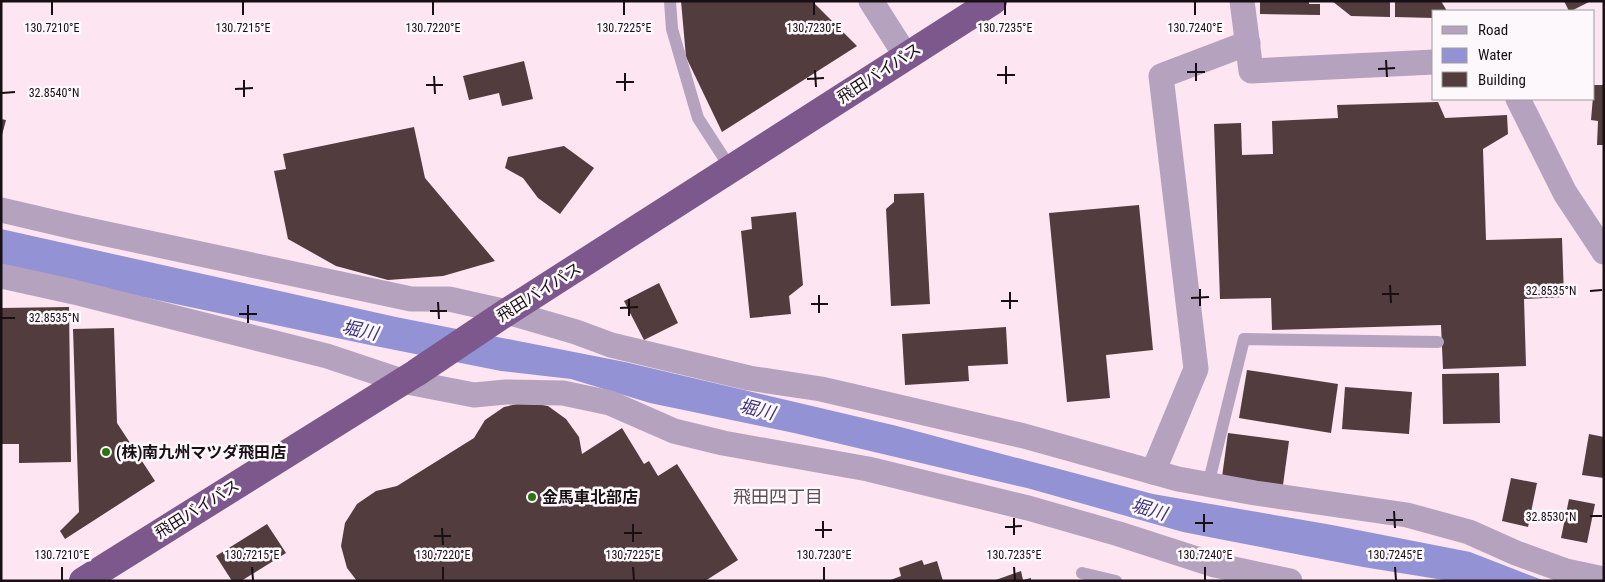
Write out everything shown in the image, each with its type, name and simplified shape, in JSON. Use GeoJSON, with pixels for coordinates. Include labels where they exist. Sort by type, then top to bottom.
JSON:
{"type":"FeatureCollection","features":[{"type":"Feature","properties":{"kind":"highway","name":"飛田バイパス"},"geometry":{"type":"LineString","coordinates":[[83,581],[409,377],[993,1]]}},
{"type":"Feature","properties":{"kind":"street"},"geometry":{"type":"LineString","coordinates":[[871,1],[906,56]]}},
{"type":"Feature","properties":{"kind":"street"},"geometry":{"type":"LineString","coordinates":[[1242,1],[1251,71],[1432,62]]}},
{"type":"Feature","properties":{"kind":"street"},"geometry":{"type":"LineString","coordinates":[[1152,472],[1196,369],[1161,76],[1248,42]]}},
{"type":"Feature","properties":{"kind":"street"},"geometry":{"type":"LineString","coordinates":[[1518,100],[1565,193],[1604,252]]}},
{"type":"Feature","properties":{"kind":"street"},"geometry":{"type":"LineString","coordinates":[[1,210],[411,299],[449,299],[499,318],[576,332],[611,345],[749,378],[821,389],[1024,436],[1152,472],[1208,485],[1407,515],[1469,532],[1516,553],[1566,571],[1604,579]]}},
{"type":"Feature","properties":{"kind":"street"},"geometry":{"type":"LineString","coordinates":[[1,276],[74,292],[474,395],[506,392],[563,392],[610,403],[674,431],[724,443],[868,469],[1028,508],[1119,534],[1215,565],[1290,581]]}},
{"type":"Feature","properties":{"kind":"lane"},"geometry":{"type":"LineString","coordinates":[[670,1],[672,29],[698,118],[731,169]]}},
{"type":"Feature","properties":{"kind":"lane"},"geometry":{"type":"LineString","coordinates":[[1208,485],[1244,339],[1438,342]]}},
{"type":"Feature","properties":{"kind":"lane"},"geometry":{"type":"LineString","coordinates":[[1082,572],[1116,581]]}},
{"type":"Feature","properties":{"kind":"water","name":"堀川"},"geometry":{"type":"Polygon","coordinates":[[[1,229],[396,317],[625,362],[897,426],[1153,494],[1332,525],[1470,552],[1545,581],[1450,581],[1363,567],[1183,532],[1027,488],[794,433],[650,403],[571,379],[501,371],[1,267],[1,229]]]}},
{"type":"Feature","properties":{"kind":"building"},"geometry":{"type":"Polygon","coordinates":[[[681,1],[812,1],[857,46],[722,132],[686,57],[681,1]]]}},
{"type":"Feature","properties":{"kind":"building"},"geometry":{"type":"Polygon","coordinates":[[[1260,1],[1309,1],[1309,4],[1320,4],[1320,15],[1260,14],[1260,1]]]}},
{"type":"Feature","properties":{"kind":"building"},"geometry":{"type":"Polygon","coordinates":[[[1332,1],[1390,1],[1390,17],[1351,16],[1332,1]]]}},
{"type":"Feature","properties":{"kind":"building"},"geometry":{"type":"Polygon","coordinates":[[[1395,1],[1441,1],[1446,10],[1432,10],[1432,18],[1395,17],[1395,1]]]}},
{"type":"Feature","properties":{"kind":"building"},"geometry":{"type":"Polygon","coordinates":[[[1564,1],[1591,1],[1573,10],[1568,10],[1564,1]]]}},
{"type":"Feature","properties":{"kind":"building"},"geometry":{"type":"Polygon","coordinates":[[[524,61],[533,99],[502,106],[499,93],[469,100],[463,76],[524,61]]]}},
{"type":"Feature","properties":{"kind":"building"},"geometry":{"type":"Polygon","coordinates":[[[1595,85],[1604,85],[1604,145],[1597,145],[1598,121],[1591,120],[1593,100],[1595,100],[1595,85]]]}},
{"type":"Feature","properties":{"kind":"building"},"geometry":{"type":"Polygon","coordinates":[[[1438,102],[1445,118],[1507,115],[1508,134],[1483,149],[1486,240],[1562,238],[1564,297],[1524,299],[1526,366],[1443,369],[1441,325],[1272,330],[1271,298],[1220,299],[1214,124],[1241,123],[1242,155],[1273,154],[1272,121],[1338,118],[1337,105],[1438,102]]]}},
{"type":"Feature","properties":{"kind":"building"},"geometry":{"type":"Polygon","coordinates":[[[1,119],[6,120],[2,135],[1,135],[1,119]]]}},
{"type":"Feature","properties":{"kind":"building"},"geometry":{"type":"Polygon","coordinates":[[[414,127],[425,178],[495,261],[443,276],[388,280],[336,266],[288,239],[274,171],[286,169],[283,154],[414,127]]]}},
{"type":"Feature","properties":{"kind":"building"},"geometry":{"type":"Polygon","coordinates":[[[564,146],[594,168],[560,214],[538,198],[523,178],[505,168],[508,157],[564,146]]]}},
{"type":"Feature","properties":{"kind":"building"},"geometry":{"type":"Polygon","coordinates":[[[924,193],[930,304],[891,306],[886,209],[894,202],[894,194],[924,193]]]}},
{"type":"Feature","properties":{"kind":"building"},"geometry":{"type":"Polygon","coordinates":[[[1139,205],[1153,350],[1106,355],[1110,398],[1067,402],[1049,213],[1139,205]]]}},
{"type":"Feature","properties":{"kind":"building"},"geometry":{"type":"Polygon","coordinates":[[[796,212],[803,285],[789,296],[791,314],[750,318],[741,231],[752,229],[751,217],[796,212]]]}},
{"type":"Feature","properties":{"kind":"building"},"geometry":{"type":"Polygon","coordinates":[[[659,283],[678,323],[644,340],[624,301],[659,283]]]}},
{"type":"Feature","properties":{"kind":"building"},"geometry":{"type":"Polygon","coordinates":[[[69,307],[71,462],[19,463],[19,444],[1,444],[1,308],[69,307]]]}},
{"type":"Feature","properties":{"kind":"building"},"geometry":{"type":"Polygon","coordinates":[[[1006,327],[1008,364],[968,366],[969,381],[905,385],[902,334],[1006,327]]]}},
{"type":"Feature","properties":{"kind":"building","name":"(株)南九州マツダ飛田店"},"geometry":{"type":"Polygon","coordinates":[[[114,328],[117,423],[155,481],[65,539],[60,531],[79,512],[73,329],[114,328]]]}},
{"type":"Feature","properties":{"kind":"building"},"geometry":{"type":"Polygon","coordinates":[[[1247,370],[1338,384],[1331,433],[1239,418],[1247,370]]]}},
{"type":"Feature","properties":{"kind":"building"},"geometry":{"type":"Polygon","coordinates":[[[1499,373],[1500,423],[1443,424],[1442,374],[1499,373]]]}},
{"type":"Feature","properties":{"kind":"building"},"geometry":{"type":"Polygon","coordinates":[[[1345,387],[1412,392],[1409,434],[1342,429],[1345,387]]]}},
{"type":"Feature","properties":{"kind":"building","name":"金馬車北部店"},"geometry":{"type":"Polygon","coordinates":[[[526,402],[548,406],[566,419],[579,437],[582,454],[622,428],[644,464],[649,461],[658,476],[677,464],[738,560],[705,581],[357,581],[347,568],[341,546],[345,523],[357,504],[376,491],[397,486],[474,438],[485,420],[504,407],[526,402]]]}},
{"type":"Feature","properties":{"kind":"building"},"geometry":{"type":"Polygon","coordinates":[[[1228,433],[1289,441],[1283,485],[1222,477],[1228,433]]]}},
{"type":"Feature","properties":{"kind":"building"},"geometry":{"type":"Polygon","coordinates":[[[1589,434],[1604,437],[1604,478],[1582,475],[1589,434]]]}},
{"type":"Feature","properties":{"kind":"building"},"geometry":{"type":"Polygon","coordinates":[[[1511,478],[1537,483],[1528,527],[1502,521],[1511,478]]]}},
{"type":"Feature","properties":{"kind":"building"},"geometry":{"type":"Polygon","coordinates":[[[1569,499],[1595,504],[1587,543],[1561,538],[1569,499]]]}},
{"type":"Feature","properties":{"kind":"building"},"geometry":{"type":"Polygon","coordinates":[[[267,524],[286,553],[241,581],[232,581],[216,556],[267,524]]]}},
{"type":"Feature","properties":{"kind":"building"},"geometry":{"type":"Polygon","coordinates":[[[922,560],[924,565],[937,561],[943,581],[888,581],[901,576],[899,568],[922,560]]]}},
{"type":"Feature","properties":{"kind":"building"},"geometry":{"type":"Polygon","coordinates":[[[1021,571],[1023,580],[1031,578],[1031,581],[993,581],[1021,571]]]}},
{"type":"Feature","properties":{"kind":"place","name":"(株)南九州マツダ飛田店"},"geometry":{"type":"Point","coordinates":[106,452]}},
{"type":"Feature","properties":{"kind":"place","name":"金馬車北部店"},"geometry":{"type":"Point","coordinates":[532,497]}},
{"type":"Feature","properties":{"kind":"district","name":"飛田四丁目"},"geometry":{"type":"Point","coordinates":[778,496]}}]}
